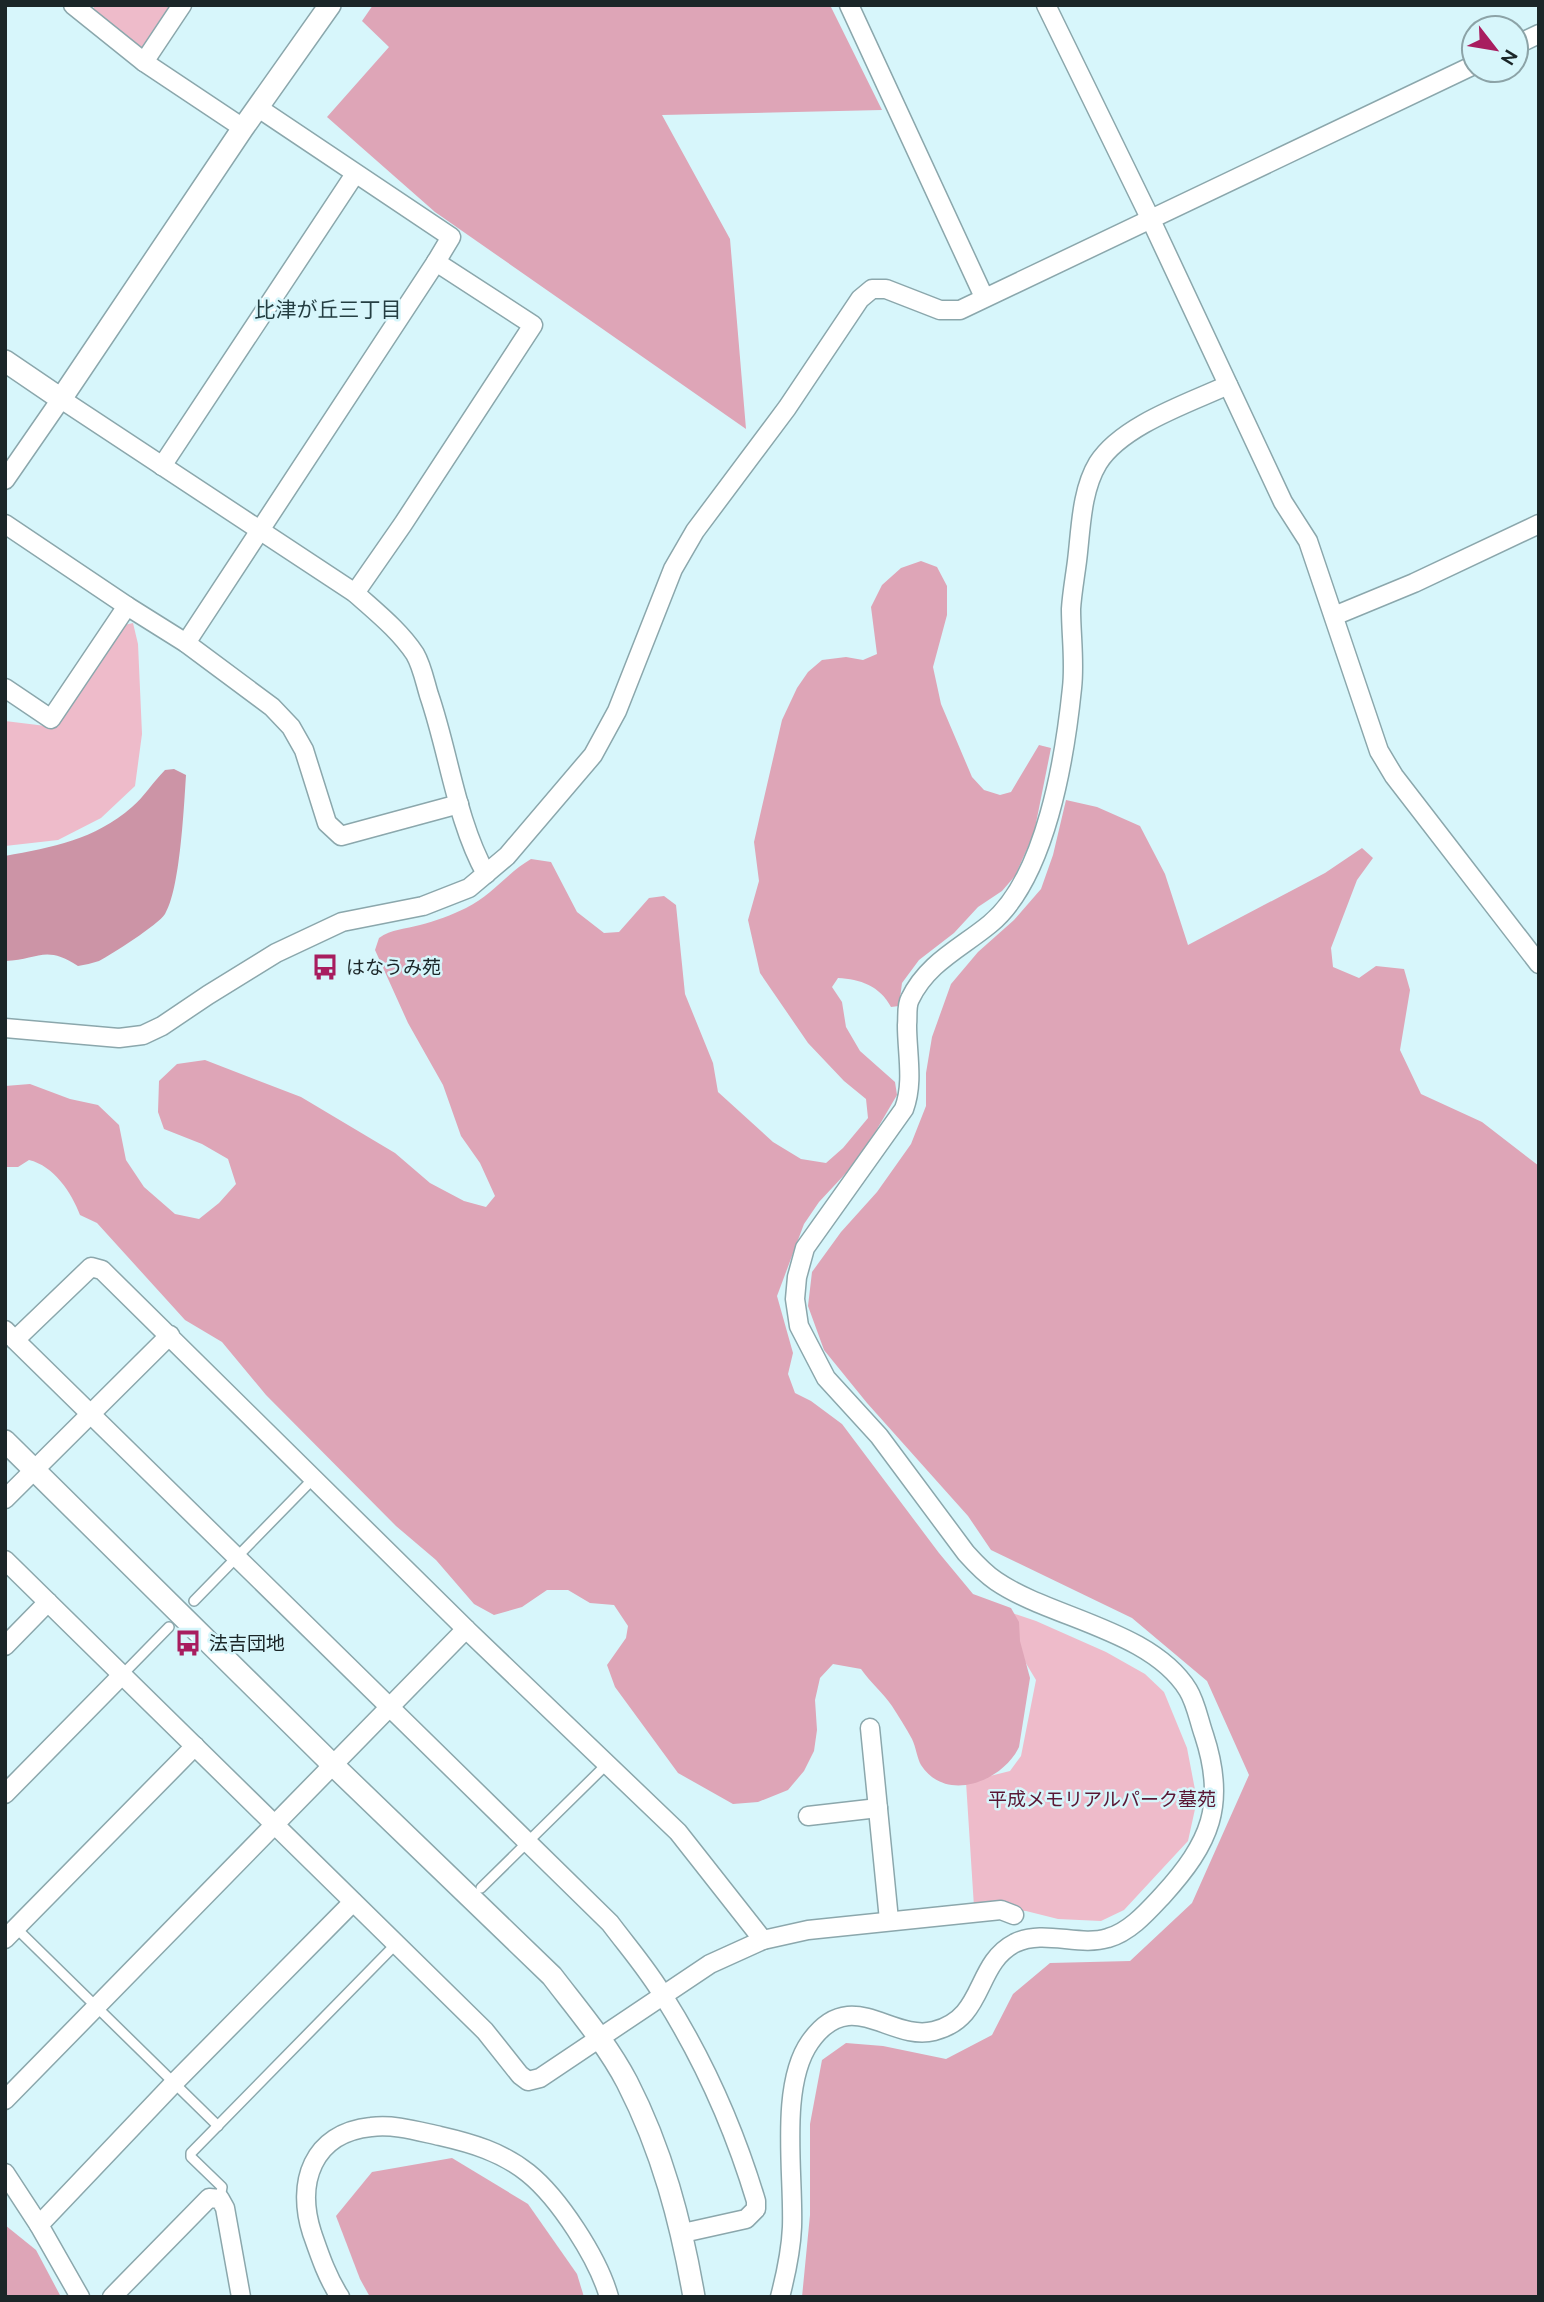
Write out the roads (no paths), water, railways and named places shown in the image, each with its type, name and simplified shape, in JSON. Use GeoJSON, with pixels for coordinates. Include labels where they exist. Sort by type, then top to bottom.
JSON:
{"type":"FeatureCollection","features":[{"type":"Feature","properties":{"kind":"street"},"geometry":{"type":"LineString","coordinates":[[72,5],[144,62],[243,128]]}},
{"type":"Feature","properties":{"kind":"street"},"geometry":{"type":"LineString","coordinates":[[144,62],[182,5]]}},
{"type":"Feature","properties":{"kind":"street"},"geometry":{"type":"LineString","coordinates":[[5,481],[257,107],[330,5]]}},
{"type":"Feature","properties":{"kind":"street"},"geometry":{"type":"LineString","coordinates":[[849,5],[984,297]]}},
{"type":"Feature","properties":{"kind":"street"},"geometry":{"type":"LineString","coordinates":[[1046,5],[1150,218],[1283,502],[1308,541],[1379,751],[1394,776],[1539,964]]}},
{"type":"Feature","properties":{"kind":"street"},"geometry":{"type":"LineString","coordinates":[[5,1028],[119,1038],[143,1035],[162,1026],[276,953],[342,922],[423,906],[469,888],[486,874],[507,856],[593,755],[617,711],[673,569],[695,531],[787,408],[860,299],[872,289],[886,289],[940,310],[960,310],[1460,72]]}},
{"type":"Feature","properties":{"kind":"street"},"geometry":{"type":"LineString","coordinates":[[186,643],[450,237],[257,107]]}},
{"type":"Feature","properties":{"kind":"street"},"geometry":{"type":"LineString","coordinates":[[162,466],[355,174]]}},
{"type":"Feature","properties":{"kind":"street"},"geometry":{"type":"LineString","coordinates":[[355,593],[533,325],[436,262]]}},
{"type":"Feature","properties":{"kind":"street"},"geometry":{"type":"LineString","coordinates":[[5,361],[355,593],[391,625],[416,656],[442,732],[459,804],[479,862],[486,874]]}},
{"type":"Feature","properties":{"kind":"street"},"geometry":{"type":"LineString","coordinates":[[780,2297],[792,2225],[790,2189],[793,2093],[800,2063],[817,2034],[830,2023],[860,2015],[916,2033],[934,2031],[953,2023],[965,2014],[973,2003],[989,1970],[1000,1955],[1014,1944],[1034,1937],[1107,1939],[1132,1924],[1187,1868],[1209,1828],[1215,1802],[1214,1783],[1207,1744],[1188,1690],[1161,1661],[1134,1644],[1023,1595],[996,1581],[979,1568],[879,1436],[826,1378],[799,1326],[795,1299],[797,1277],[805,1248],[904,1109],[910,1085],[907,1052],[908,1002],[928,971],[992,923],[1012,900],[1029,871],[1045,830],[1059,771],[1072,686],[1071,606],[1088,485],[1099,463],[1117,442],[1137,429],[1228,385]]}},
{"type":"Feature","properties":{"kind":"street"},"geometry":{"type":"LineString","coordinates":[[5,524],[186,643],[272,707],[291,727],[304,750],[327,823],[341,836],[459,804]]}},
{"type":"Feature","properties":{"kind":"street"},"geometry":{"type":"LineString","coordinates":[[1334,616],[1414,583],[1539,524]]}},
{"type":"Feature","properties":{"kind":"street"},"geometry":{"type":"LineString","coordinates":[[5,688],[51,719],[127,606]]}},
{"type":"Feature","properties":{"kind":"street"},"geometry":{"type":"LineString","coordinates":[[683,2233],[746,2219],[755,2209],[756,2201],[738,2142],[712,2083],[664,1995],[610,1923],[10,1335],[91,1268],[102,1269],[466,1629],[678,1832],[763,1940]]}},
{"type":"Feature","properties":{"kind":"street"},"geometry":{"type":"LineString","coordinates":[[5,1499],[170,1335]]}},
{"type":"Feature","properties":{"kind":"street"},"geometry":{"type":"LineString","coordinates":[[5,1441],[332,1764],[552,1976],[625,2079],[647,2124],[667,2176],[683,2233],[694,2297]]}},
{"type":"Feature","properties":{"kind":"street"},"geometry":{"type":"LineString","coordinates":[[5,1560],[485,2031],[520,2075],[528,2081],[540,2078],[710,1964],[763,1940],[808,1930],[889,1920],[1001,1910],[1014,1915]]}},
{"type":"Feature","properties":{"kind":"street"},"geometry":{"type":"LineString","coordinates":[[5,1646],[48,1602]]}},
{"type":"Feature","properties":{"kind":"street"},"geometry":{"type":"LineString","coordinates":[[5,2100],[466,1629]]}},
{"type":"Feature","properties":{"kind":"street"},"geometry":{"type":"LineString","coordinates":[[5,1794],[122,1675]]}},
{"type":"Feature","properties":{"kind":"street"},"geometry":{"type":"LineString","coordinates":[[870,1728],[889,1920]]}},
{"type":"Feature","properties":{"kind":"street"},"geometry":{"type":"LineString","coordinates":[[11,1926],[195,1746]]}},
{"type":"Feature","properties":{"kind":"street"},"geometry":{"type":"LineString","coordinates":[[808,1816],[878,1808]]}},
{"type":"Feature","properties":{"kind":"street"},"geometry":{"type":"LineString","coordinates":[[39,2225],[174,2083],[353,1902]]}},
{"type":"Feature","properties":{"kind":"street"},"geometry":{"type":"LineString","coordinates":[[340,2297],[323,2265],[309,2222],[305,2198],[308,2174],[320,2150],[334,2139],[352,2130],[373,2126],[400,2127],[464,2142],[486,2149],[529,2173],[569,2220],[599,2271],[609,2297]]}},
{"type":"Feature","properties":{"kind":"street"},"geometry":{"type":"LineString","coordinates":[[5,2173],[39,2225],[80,2297]]}},
{"type":"Feature","properties":{"kind":"street"},"geometry":{"type":"LineString","coordinates":[[112,2297],[209,2198],[220,2199],[225,2208],[241,2297]]}},
{"type":"Feature","properties":{"kind":"lane"},"geometry":{"type":"LineString","coordinates":[[194,1601],[314,1478]]}},
{"type":"Feature","properties":{"kind":"lane"},"geometry":{"type":"LineString","coordinates":[[122,1675],[169,1627]]}},
{"type":"Feature","properties":{"kind":"lane"},"geometry":{"type":"LineString","coordinates":[[481,1888],[607,1764]]}},
{"type":"Feature","properties":{"kind":"lane"},"geometry":{"type":"LineString","coordinates":[[11,1926],[218,2126]]}},
{"type":"Feature","properties":{"kind":"lane"},"geometry":{"type":"LineString","coordinates":[[220,2199],[222,2187],[191,2154],[396,1944]]}},
{"type":"Feature","properties":{"kind":"place","name":"はなうみ苑"},"geometry":{"type":"Point","coordinates":[325,967]}},
{"type":"Feature","properties":{"kind":"place","name":"法吉団地"},"geometry":{"type":"Point","coordinates":[188,1643]}},
{"type":"Feature","properties":{"kind":"district","name":"比津が丘三丁目"},"geometry":{"type":"Point","coordinates":[328,309]}},
{"type":"Feature","properties":{"kind":"park label","name":"平成メモリアルパーク墓苑"},"geometry":{"type":"Point","coordinates":[1102,1799]}}]}
